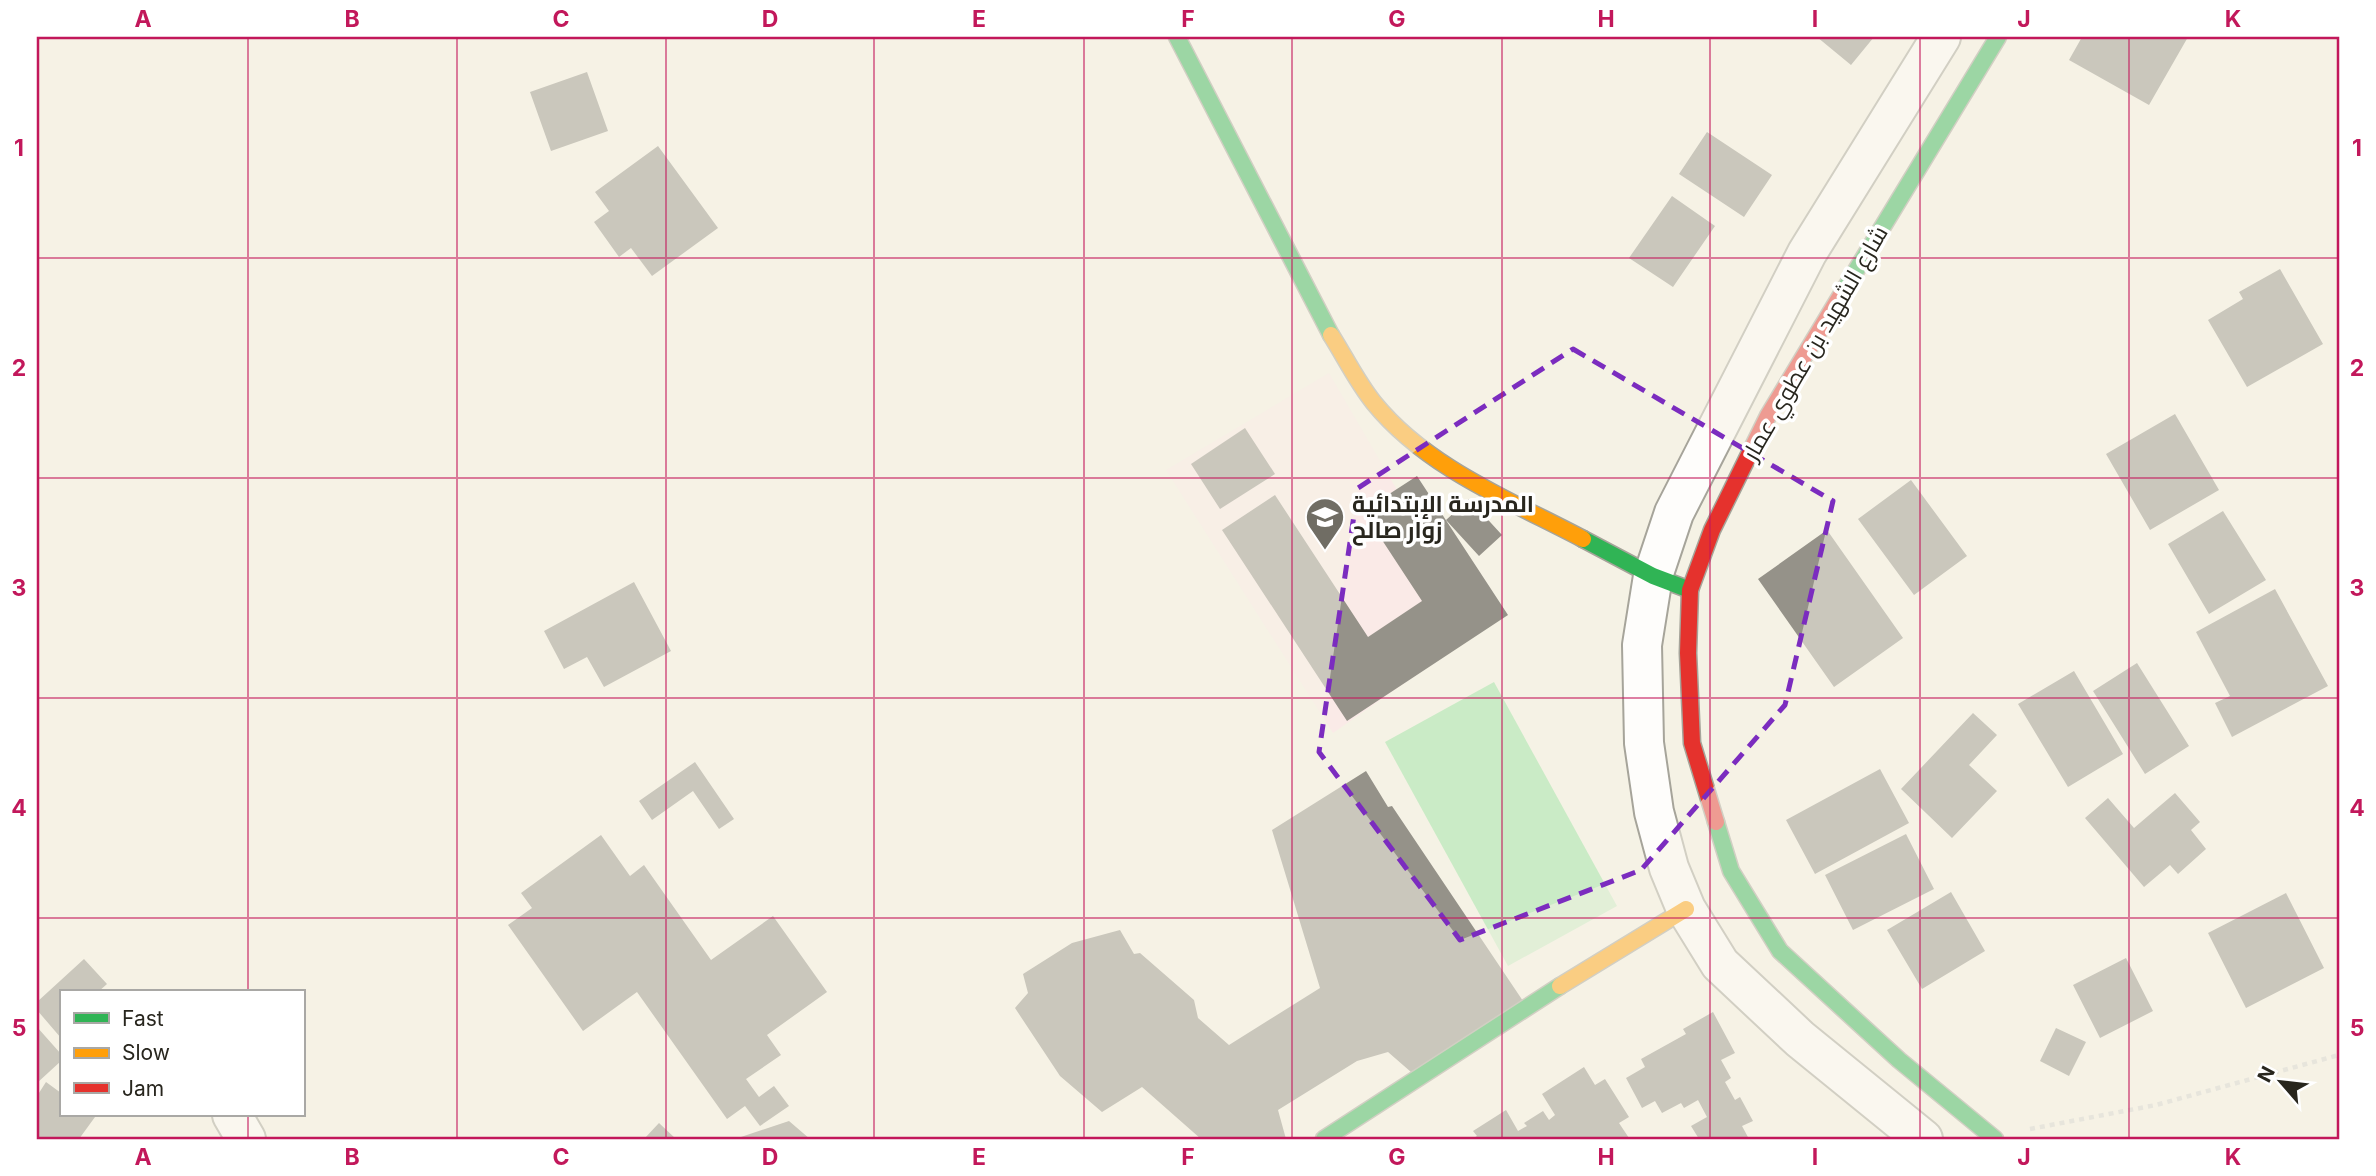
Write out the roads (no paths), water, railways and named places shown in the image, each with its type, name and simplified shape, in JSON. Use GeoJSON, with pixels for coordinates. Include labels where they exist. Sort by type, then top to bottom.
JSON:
{"type":"FeatureCollection","features":[{"type":"Feature","properties":{"kind":"street"},"geometry":{"type":"LineString","coordinates":[[1177,37],[1321,319],[1373,402],[1407,437],[1462,476],[1653,576],[1690,590]]}},
{"type":"Feature","properties":{"kind":"street","name":"شارع الشهيد بن عطوي عمار"},"geometry":{"type":"LineString","coordinates":[[1923,1139],[1800,1040],[1720,964],[1686,909],[1669,869],[1654,812],[1644,743],[1642,645],[1653,576],[1674,513],[1807,253],[1941,37]]}},
{"type":"Feature","properties":{"kind":"street","name":"شارع الشهيد بن عطوي عمار"},"geometry":{"type":"LineString","coordinates":[[1993,1138],[1899,1060],[1780,951],[1731,871],[1692,743],[1688,653],[1690,590],[1712,530],[1768,416],[1998,37]]}},
{"type":"Feature","properties":{"kind":"street"},"geometry":{"type":"LineString","coordinates":[[1324,1139],[1507,1019],[1686,909]]}},
{"type":"Feature","properties":{"kind":"street"},"geometry":{"type":"LineString","coordinates":[[233,1116],[246,1139]]}},
{"type":"Feature","properties":{"kind":"place","name":"المدرسة الإبتدائية زوار صالح"},"geometry":{"type":"Point","coordinates":[1325,551]}}]}
